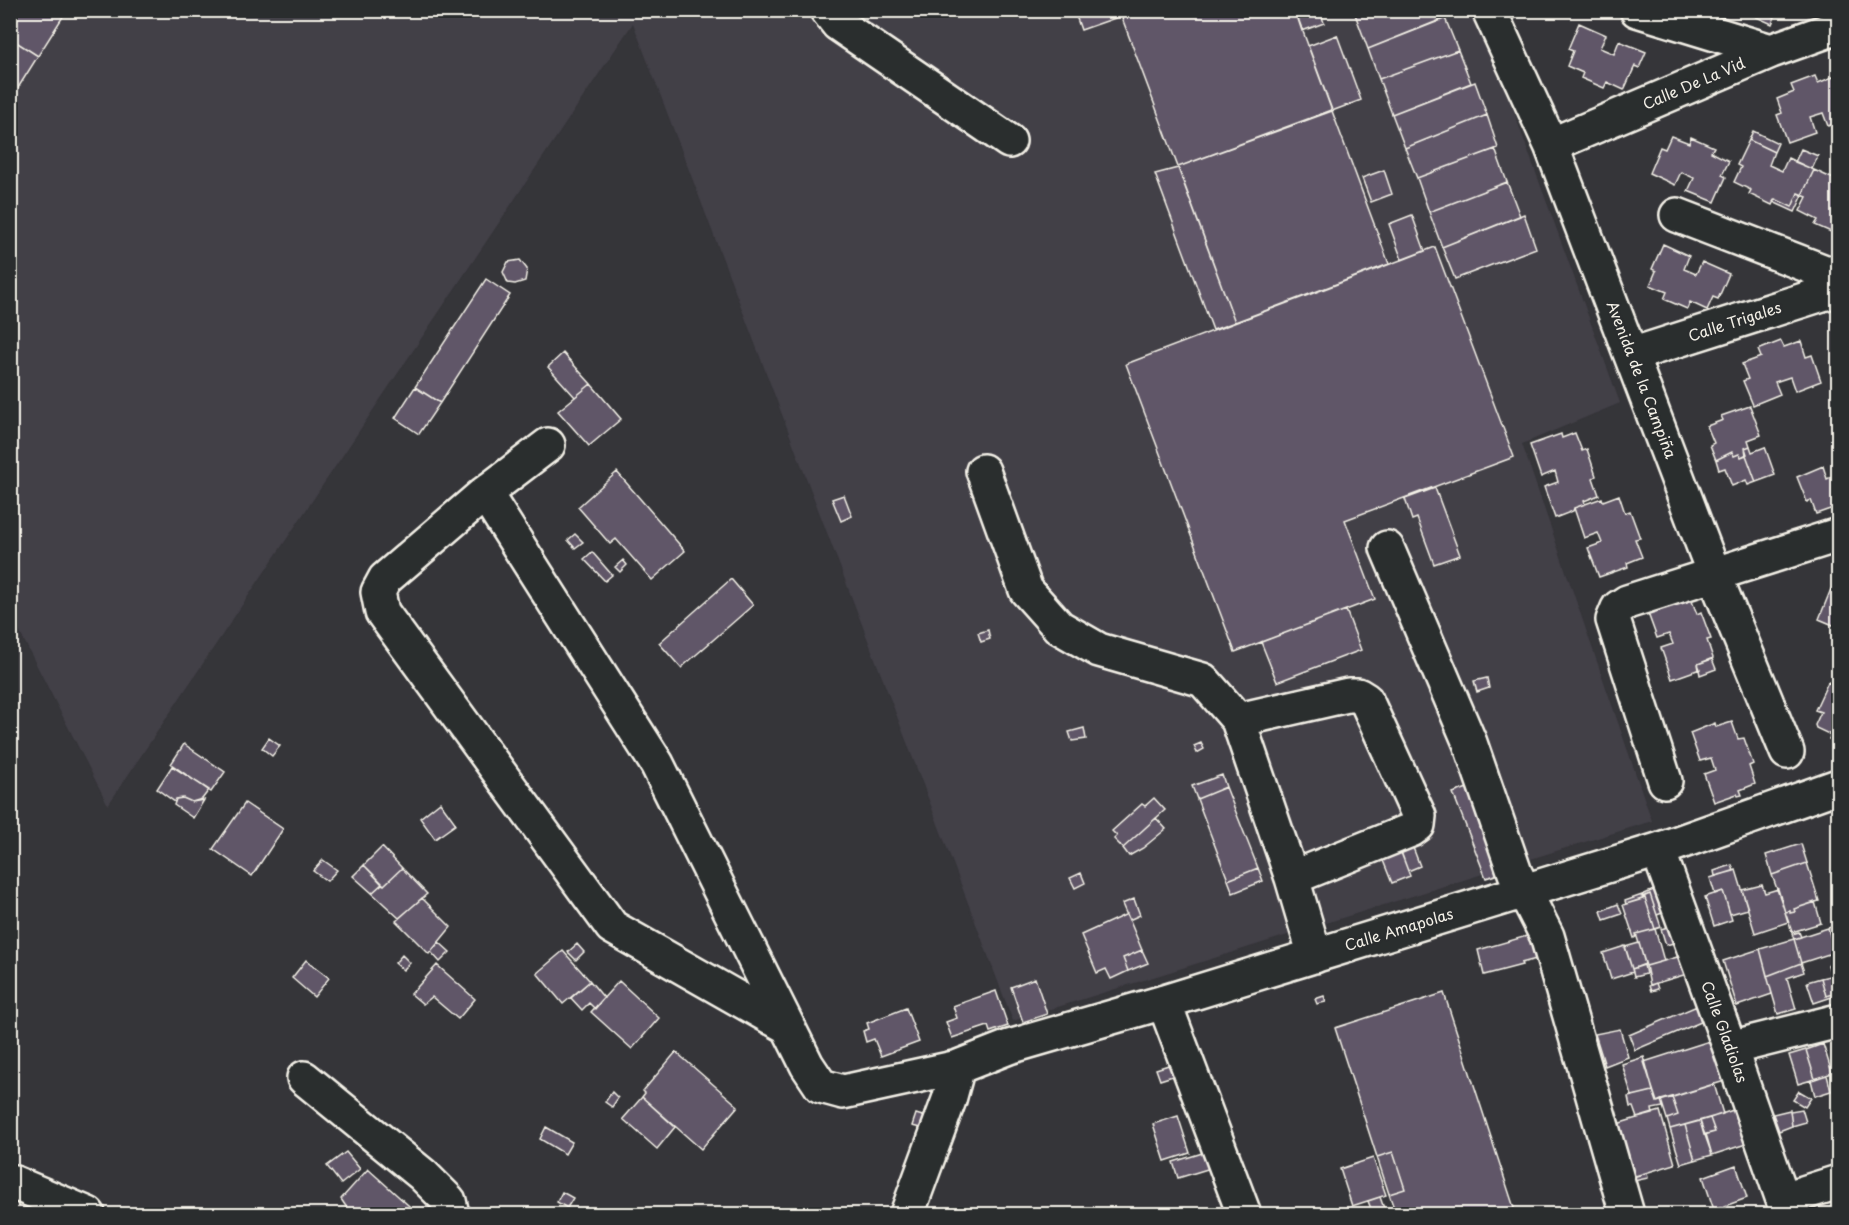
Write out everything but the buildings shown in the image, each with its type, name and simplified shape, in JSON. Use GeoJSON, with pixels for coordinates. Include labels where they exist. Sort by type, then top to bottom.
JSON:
{"type":"FeatureCollection","features":[{"type":"Feature","properties":{"kind":"main road"},"geometry":{"type":"LineString","coordinates":[[827,10],[838,24],[1009,141]]}},
{"type":"Feature","properties":{"kind":"main road","name":"Avenida de la Campiña"},"geometry":{"type":"LineString","coordinates":[[1489,10],[1551,145],[1714,574],[1786,752]]}},
{"type":"Feature","properties":{"kind":"main road"},"geometry":{"type":"LineString","coordinates":[[1637,10],[1771,51]]}},
{"type":"Feature","properties":{"kind":"main road","name":"Calle De La Vid"},"geometry":{"type":"LineString","coordinates":[[1551,145],[1771,51],[1839,27]]}},
{"type":"Feature","properties":{"kind":"main road"},"geometry":{"type":"LineString","coordinates":[[1677,216],[1839,276]]}},
{"type":"Feature","properties":{"kind":"main road","name":"Calle Trigales"},"geometry":{"type":"LineString","coordinates":[[1631,355],[1839,289]]}},
{"type":"Feature","properties":{"kind":"main road"},"geometry":{"type":"LineString","coordinates":[[548,445],[485,493],[385,579],[378,592],[382,612],[612,927],[788,1027]]}},
{"type":"Feature","properties":{"kind":"main road"},"geometry":{"type":"LineString","coordinates":[[983,471],[1026,590],[1059,627],[1099,650],[1203,680],[1238,720],[1292,878],[1315,956]]}},
{"type":"Feature","properties":{"kind":"main road","name":"Calle Amapolas"},"geometry":{"type":"LineString","coordinates":[[485,493],[657,764],[807,1065],[820,1086],[843,1092],[958,1067],[1009,1047],[1164,1002],[1658,850],[1839,786]]}},
{"type":"Feature","properties":{"kind":"main road"},"geometry":{"type":"LineString","coordinates":[[1665,781],[1613,620],[1618,608],[1627,602],[1839,535]]}},
{"type":"Feature","properties":{"kind":"main road"},"geometry":{"type":"LineString","coordinates":[[1387,548],[1470,743],[1515,873],[1547,936],[1627,1215]]}},
{"type":"Feature","properties":{"kind":"main road"},"geometry":{"type":"LineString","coordinates":[[1238,720],[1348,695],[1358,695],[1366,700],[1419,816],[1418,825],[1411,830],[1292,878]]}},
{"type":"Feature","properties":{"kind":"main road","name":"Calle Gladiolas"},"geometry":{"type":"LineString","coordinates":[[1658,850],[1786,1207]]}},
{"type":"Feature","properties":{"kind":"main road"},"geometry":{"type":"LineString","coordinates":[[1164,1002],[1244,1215]]}},
{"type":"Feature","properties":{"kind":"main road"},"geometry":{"type":"LineString","coordinates":[[1730,1048],[1839,1021]]}},
{"type":"Feature","properties":{"kind":"main road"},"geometry":{"type":"LineString","coordinates":[[907,1215],[949,1100],[958,1067]]}},
{"type":"Feature","properties":{"kind":"main road"},"geometry":{"type":"LineString","coordinates":[[304,1078],[423,1175],[448,1201],[452,1215]]}},
{"type":"Feature","properties":{"kind":"main road"},"geometry":{"type":"LineString","coordinates":[[10,1181],[88,1215]]}},
{"type":"Feature","properties":{"kind":"main road"},"geometry":{"type":"LineString","coordinates":[[1786,1207],[1839,1182]]}},
{"type":"Feature","properties":{"kind":"shaded area"},"geometry":{"type":"Polygon","coordinates":[[[11,11],[1477,11],[1620,403],[1522,444],[1652,821],[1013,1021],[633,23],[108,805],[11,615],[11,11]]]}}]}
